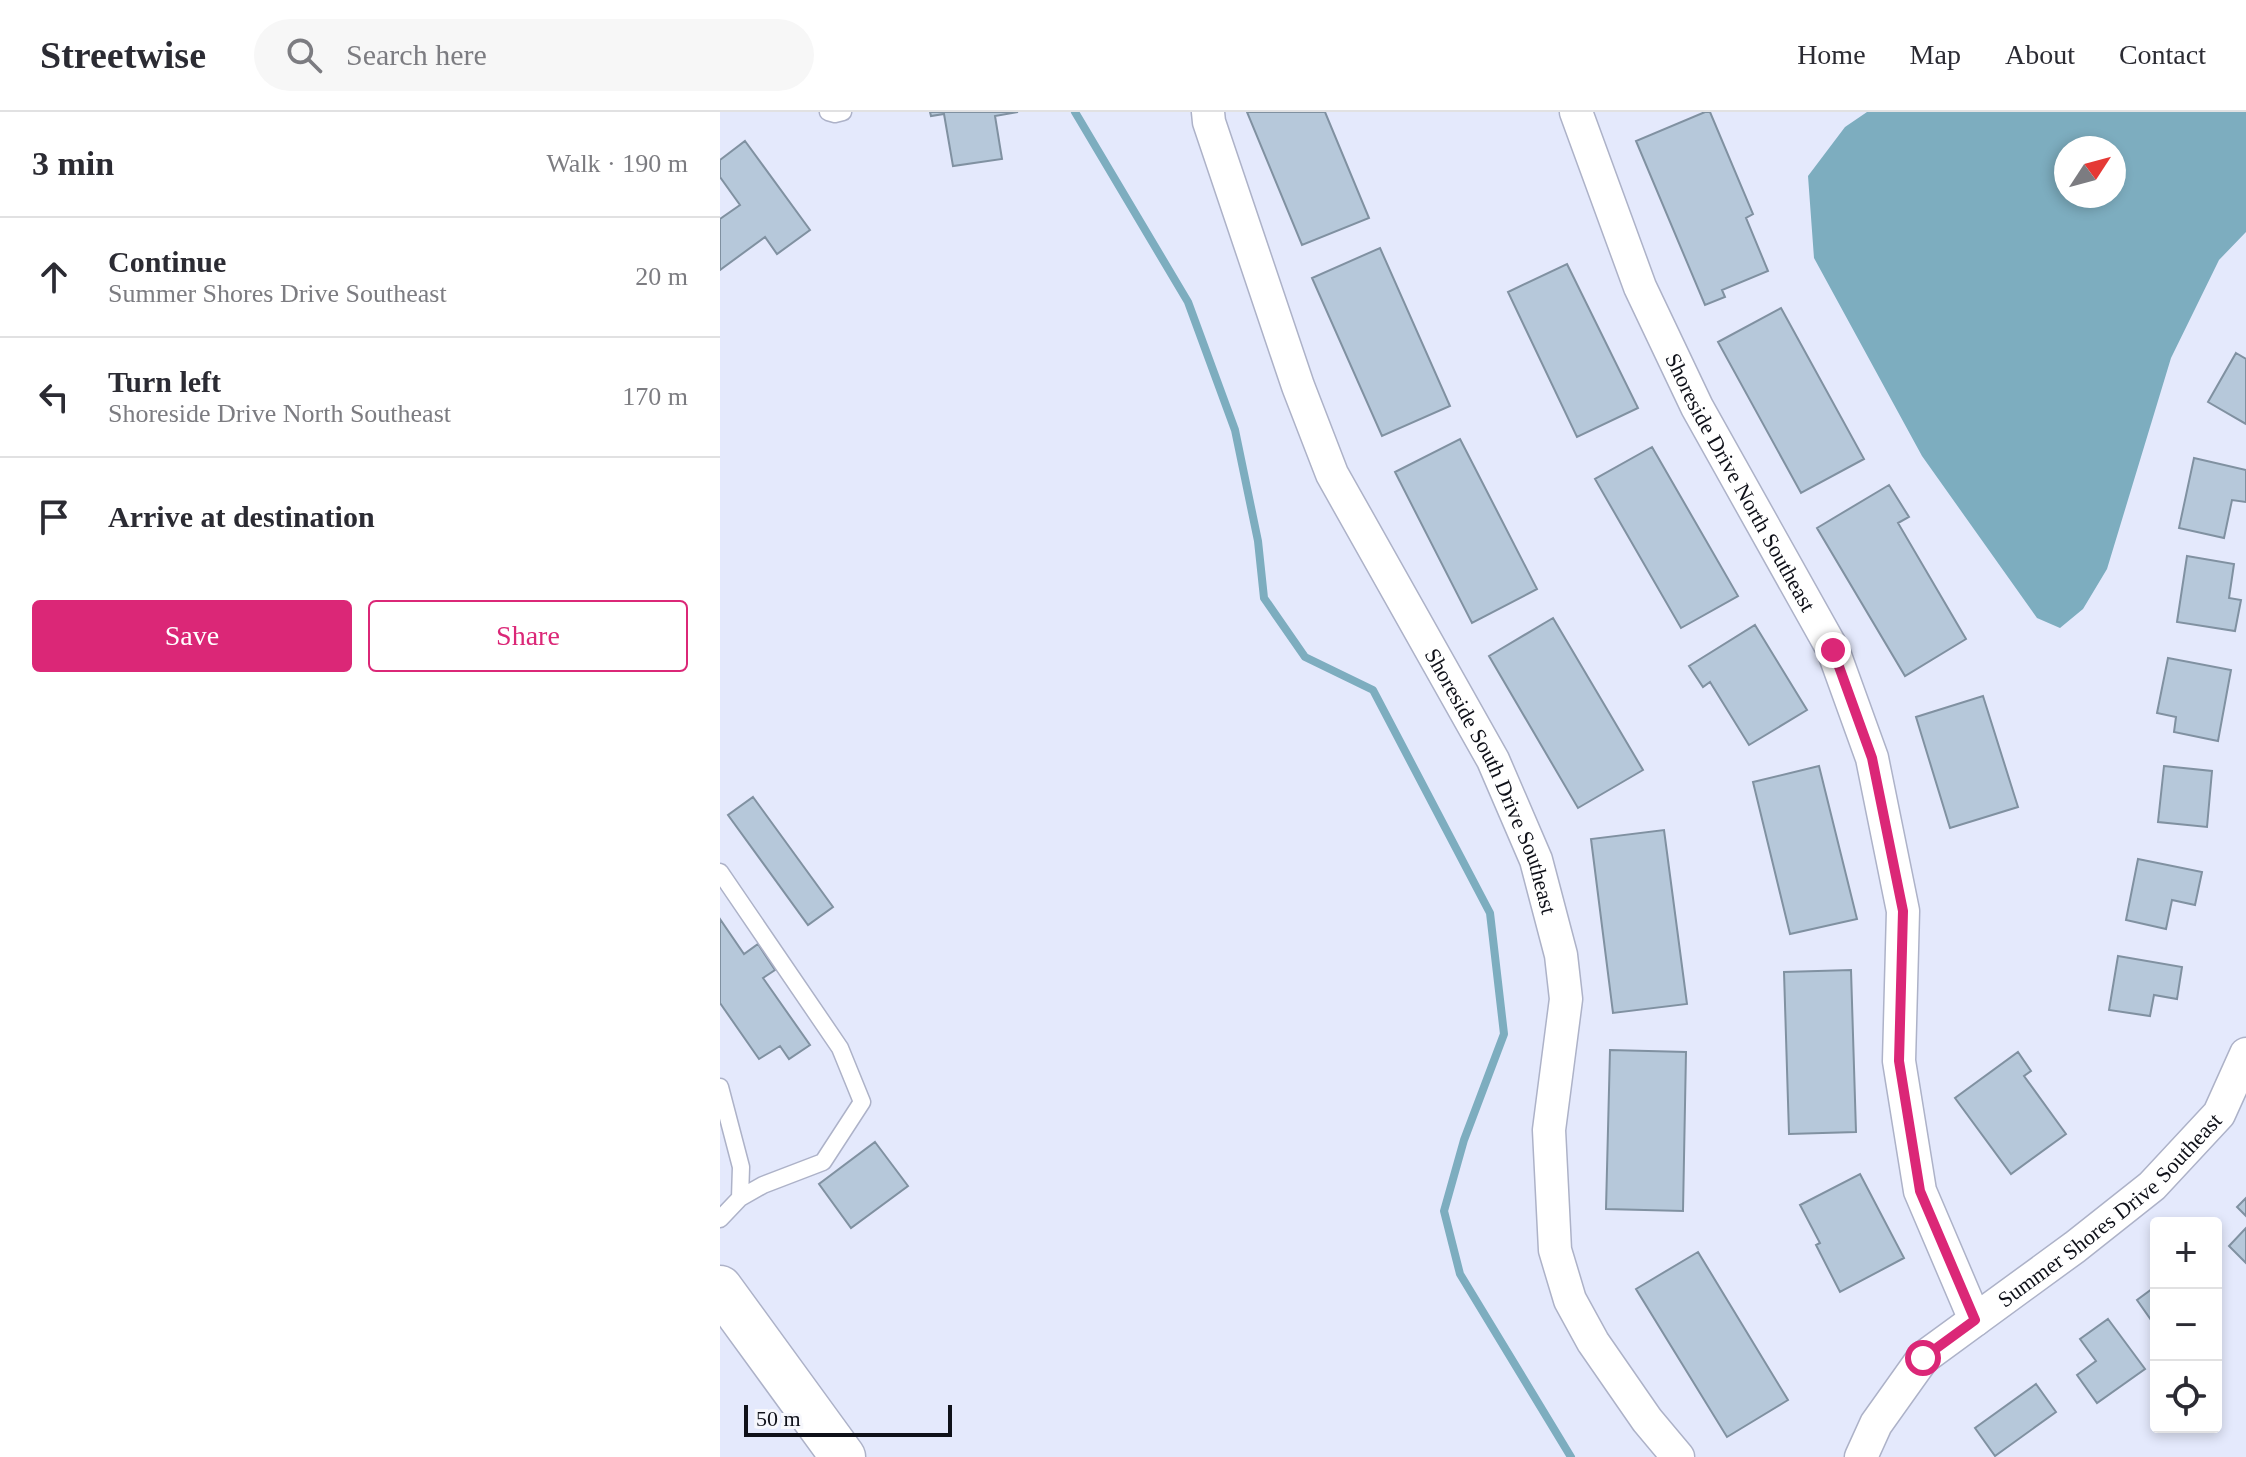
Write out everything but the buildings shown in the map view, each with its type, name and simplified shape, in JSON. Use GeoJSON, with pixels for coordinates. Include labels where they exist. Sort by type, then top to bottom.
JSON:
{"type":"FeatureCollection","features":[{"type":"Feature","properties":{"kind":"main road"},"geometry":{"type":"LineString","coordinates":[[720,1288],[843,1457]]}},
{"type":"Feature","properties":{"kind":"street","name":"Shoreside South Drive Southeast"},"geometry":{"type":"LineString","coordinates":[[1208,112],[1298,386],[1332,474],[1493,760],[1536,860],[1561,955],[1566,999],[1549,1130],[1555,1250],[1570,1300],[1593,1342],[1647,1420],[1678,1457]]}},
{"type":"Feature","properties":{"kind":"street","name":"Shoreside Drive North Southeast"},"geometry":{"type":"LineString","coordinates":[[1576,112],[1640,287],[1697,407],[1833,650],[1872,758],[1903,911],[1899,1061],[1920,1191],[1975,1320]]}},
{"type":"Feature","properties":{"kind":"street","name":"Summer Shores Drive Southeast"},"geometry":{"type":"LineString","coordinates":[[1861,1457],[1876,1424],[1923,1358],[2075,1247],[2152,1186],[2219,1114],[2246,1054]]}},
{"type":"Feature","properties":{"kind":"lane"},"geometry":{"type":"LineString","coordinates":[[828,112],[843,112]]}},
{"type":"Feature","properties":{"kind":"lane"},"geometry":{"type":"LineString","coordinates":[[720,872],[840,1048],[862,1102],[823,1162],[763,1185],[740,1198],[720,1219]]}},
{"type":"Feature","properties":{"kind":"lane"},"geometry":{"type":"LineString","coordinates":[[720,1087],[741,1167],[740,1198]]}},
{"type":"Feature","properties":{"kind":"water"},"geometry":{"type":"Polygon","coordinates":[[[1867,112],[2246,112],[2246,232],[2219,260],[2171,358],[2107,569],[2083,609],[2060,628],[2037,618],[1922,456],[1814,258],[1808,176],[1845,127],[1867,112]]]}},
{"type":"Feature","properties":{"kind":"waterway"},"geometry":{"type":"LineString","coordinates":[[1075,112],[1188,302],[1235,430],[1258,541],[1264,598],[1305,657],[1373,690],[1490,913],[1504,1034],[1464,1140],[1444,1211],[1460,1274],[1571,1457]]}},
{"type":"Feature","properties":{"kind":"route"},"geometry":{"type":"LineString","coordinates":[[1833,650],[1872,758],[1903,911],[1899,1061],[1920,1191],[1975,1320],[1923,1358]]}}]}
